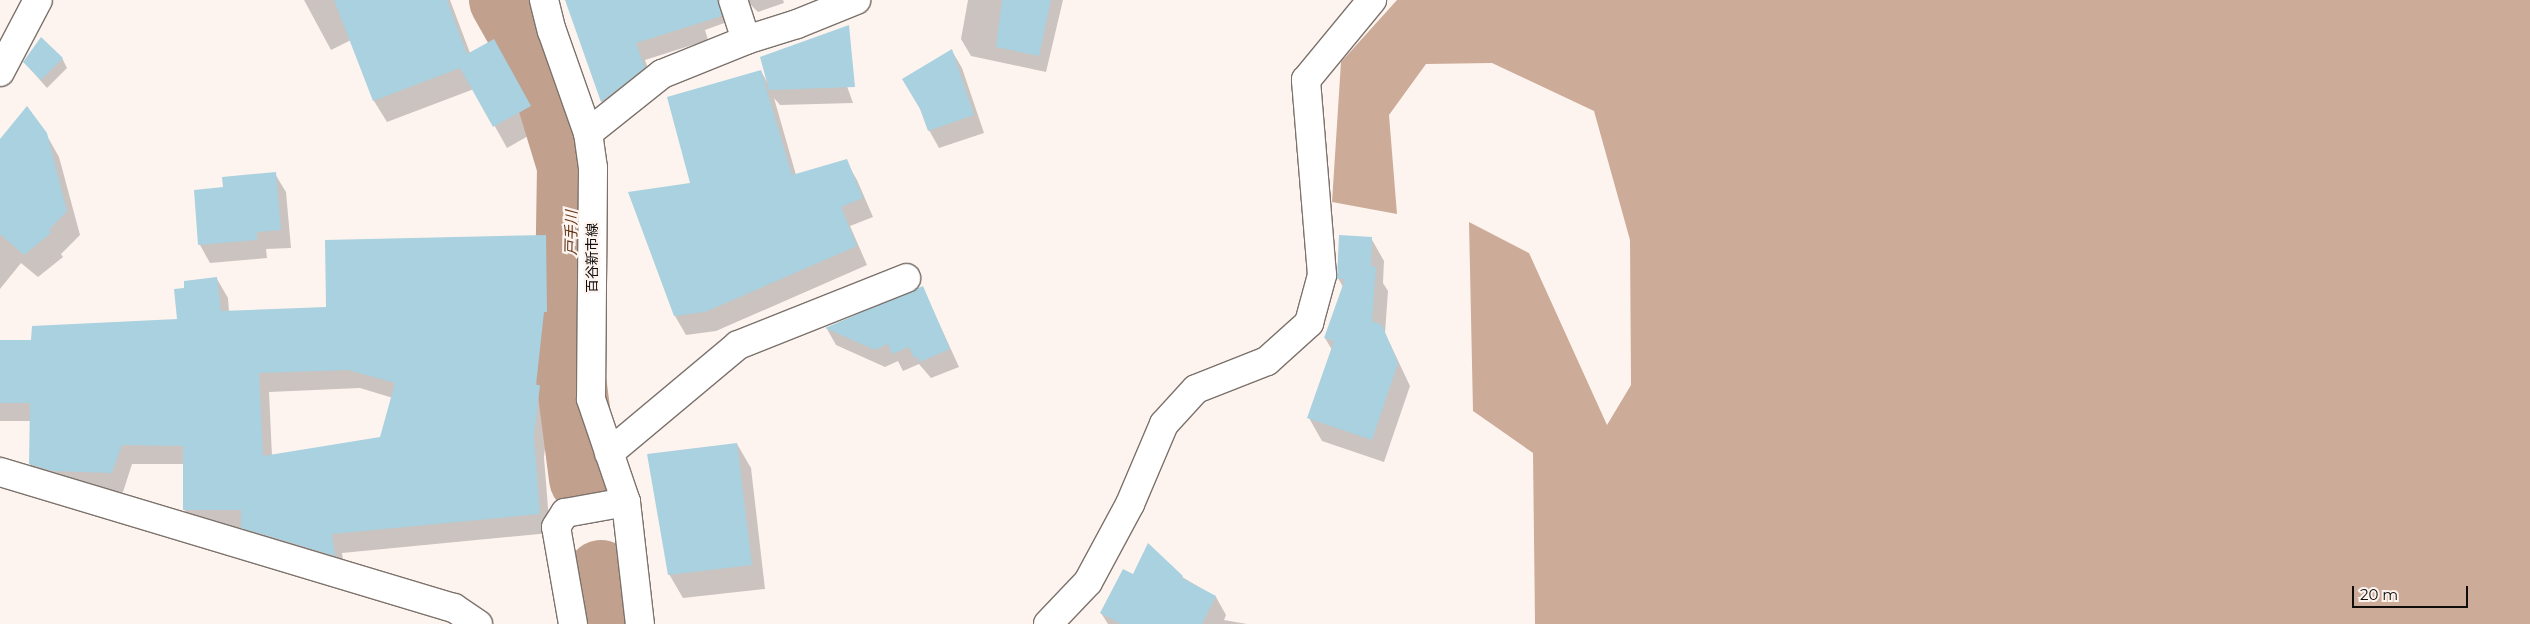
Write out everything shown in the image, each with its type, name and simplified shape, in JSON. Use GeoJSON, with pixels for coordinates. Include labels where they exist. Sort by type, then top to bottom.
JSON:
{"type":"FeatureCollection","features":[{"type":"Feature","properties":{"kind":"street"},"geometry":{"type":"LineString","coordinates":[[0,72],[38,0]]}},
{"type":"Feature","properties":{"kind":"street","name":"百谷新市線"},"geometry":{"type":"LineString","coordinates":[[544,0],[552,31],[588,134],[593,168],[591,400],[626,502],[640,624]]}},
{"type":"Feature","properties":{"kind":"street"},"geometry":{"type":"LineString","coordinates":[[733,0],[746,40]]}},
{"type":"Feature","properties":{"kind":"street"},"geometry":{"type":"LineString","coordinates":[[588,134],[662,74],[746,40],[797,24],[856,0]]}},
{"type":"Feature","properties":{"kind":"street"},"geometry":{"type":"LineString","coordinates":[[1048,624],[1088,582],[1130,504],[1164,424],[1196,389],[1267,361],[1309,322],[1322,275],[1306,80],[1372,0]]}},
{"type":"Feature","properties":{"kind":"street"},"geometry":{"type":"LineString","coordinates":[[609,453],[738,345],[906,278]]}},
{"type":"Feature","properties":{"kind":"street"},"geometry":{"type":"LineString","coordinates":[[0,472],[454,608],[478,624]]}},
{"type":"Feature","properties":{"kind":"street"},"geometry":{"type":"LineString","coordinates":[[573,624],[556,527],[565,513],[626,502]]}},
{"type":"Feature","properties":{"kind":"shaded area"},"geometry":{"type":"Polygon","coordinates":[[[1397,0],[2530,0],[2530,624],[1535,624],[1533,453],[1473,411],[1469,222],[1529,253],[1607,425],[1631,385],[1630,240],[1594,111],[1492,63],[1426,64],[1389,115],[1397,214],[1332,202],[1341,62],[1397,0]]]}},
{"type":"Feature","properties":{"kind":"building"},"geometry":{"type":"Polygon","coordinates":[[[334,0],[447,0],[467,54],[494,39],[531,106],[493,127],[460,68],[373,101],[334,0]]]}},
{"type":"Feature","properties":{"kind":"building"},"geometry":{"type":"Polygon","coordinates":[[[565,0],[718,0],[722,16],[636,43],[645,68],[601,102],[565,0]]]}},
{"type":"Feature","properties":{"kind":"building"},"geometry":{"type":"Polygon","coordinates":[[[1002,0],[1051,0],[1039,56],[996,47],[1002,0]]]}},
{"type":"Feature","properties":{"kind":"building"},"geometry":{"type":"Polygon","coordinates":[[[849,25],[855,87],[769,90],[760,57],[849,25]]]}},
{"type":"Feature","properties":{"kind":"building"},"geometry":{"type":"Polygon","coordinates":[[[41,37],[63,58],[41,80],[23,62],[41,37]]]}},
{"type":"Feature","properties":{"kind":"building"},"geometry":{"type":"Polygon","coordinates":[[[952,49],[974,115],[928,131],[920,109],[902,79],[952,49]]]}},
{"type":"Feature","properties":{"kind":"building"},"geometry":{"type":"Polygon","coordinates":[[[761,70],[792,175],[847,159],[863,198],[841,207],[857,246],[705,312],[674,316],[628,192],[690,183],[667,97],[761,70]]]}},
{"type":"Feature","properties":{"kind":"building"},"geometry":{"type":"Polygon","coordinates":[[[27,106],[47,133],[67,211],[49,230],[51,233],[24,255],[0,234],[0,139],[27,106]]]}},
{"type":"Feature","properties":{"kind":"building"},"geometry":{"type":"Polygon","coordinates":[[[276,172],[281,230],[257,232],[257,240],[198,245],[194,190],[223,187],[222,177],[276,172]]]}},
{"type":"Feature","properties":{"kind":"building"},"geometry":{"type":"Polygon","coordinates":[[[546,235],[547,312],[544,312],[536,385],[540,385],[534,437],[540,514],[332,534],[335,556],[241,528],[241,510],[183,510],[183,446],[122,445],[112,473],[52,471],[29,464],[30,403],[0,403],[0,340],[31,340],[32,326],[177,319],[174,289],[184,288],[184,281],[217,277],[221,311],[326,307],[325,240],[546,235]],[[348,370],[259,373],[263,456],[380,437],[395,383],[348,370]]]}},
{"type":"Feature","properties":{"kind":"building"},"geometry":{"type":"Polygon","coordinates":[[[1339,235],[1372,237],[1371,266],[1376,267],[1372,321],[1382,325],[1398,363],[1372,440],[1307,418],[1334,341],[1324,338],[1345,279],[1337,279],[1339,235]]]}},
{"type":"Feature","properties":{"kind":"building"},"geometry":{"type":"Polygon","coordinates":[[[923,286],[950,349],[920,362],[918,357],[914,358],[909,347],[892,354],[888,344],[875,350],[825,328],[923,286]]]}},
{"type":"Feature","properties":{"kind":"building"},"geometry":{"type":"Polygon","coordinates":[[[737,443],[752,565],[668,575],[647,454],[737,443]]]}},
{"type":"Feature","properties":{"kind":"building"},"geometry":{"type":"Polygon","coordinates":[[[1148,543],[1183,576],[1182,578],[1216,596],[1202,624],[1121,624],[1100,613],[1123,569],[1133,574],[1148,543]]]}},
{"type":"Feature","properties":{"kind":"waterway","name":"戸手川"},"geometry":{"type":"LineString","coordinates":[[504,0],[542,67],[572,166],[569,363],[584,479]]}},
{"type":"Feature","properties":{"kind":"waterway","name":"戸手川"},"geometry":{"type":"LineString","coordinates":[[601,575],[607,624]]}}]}
